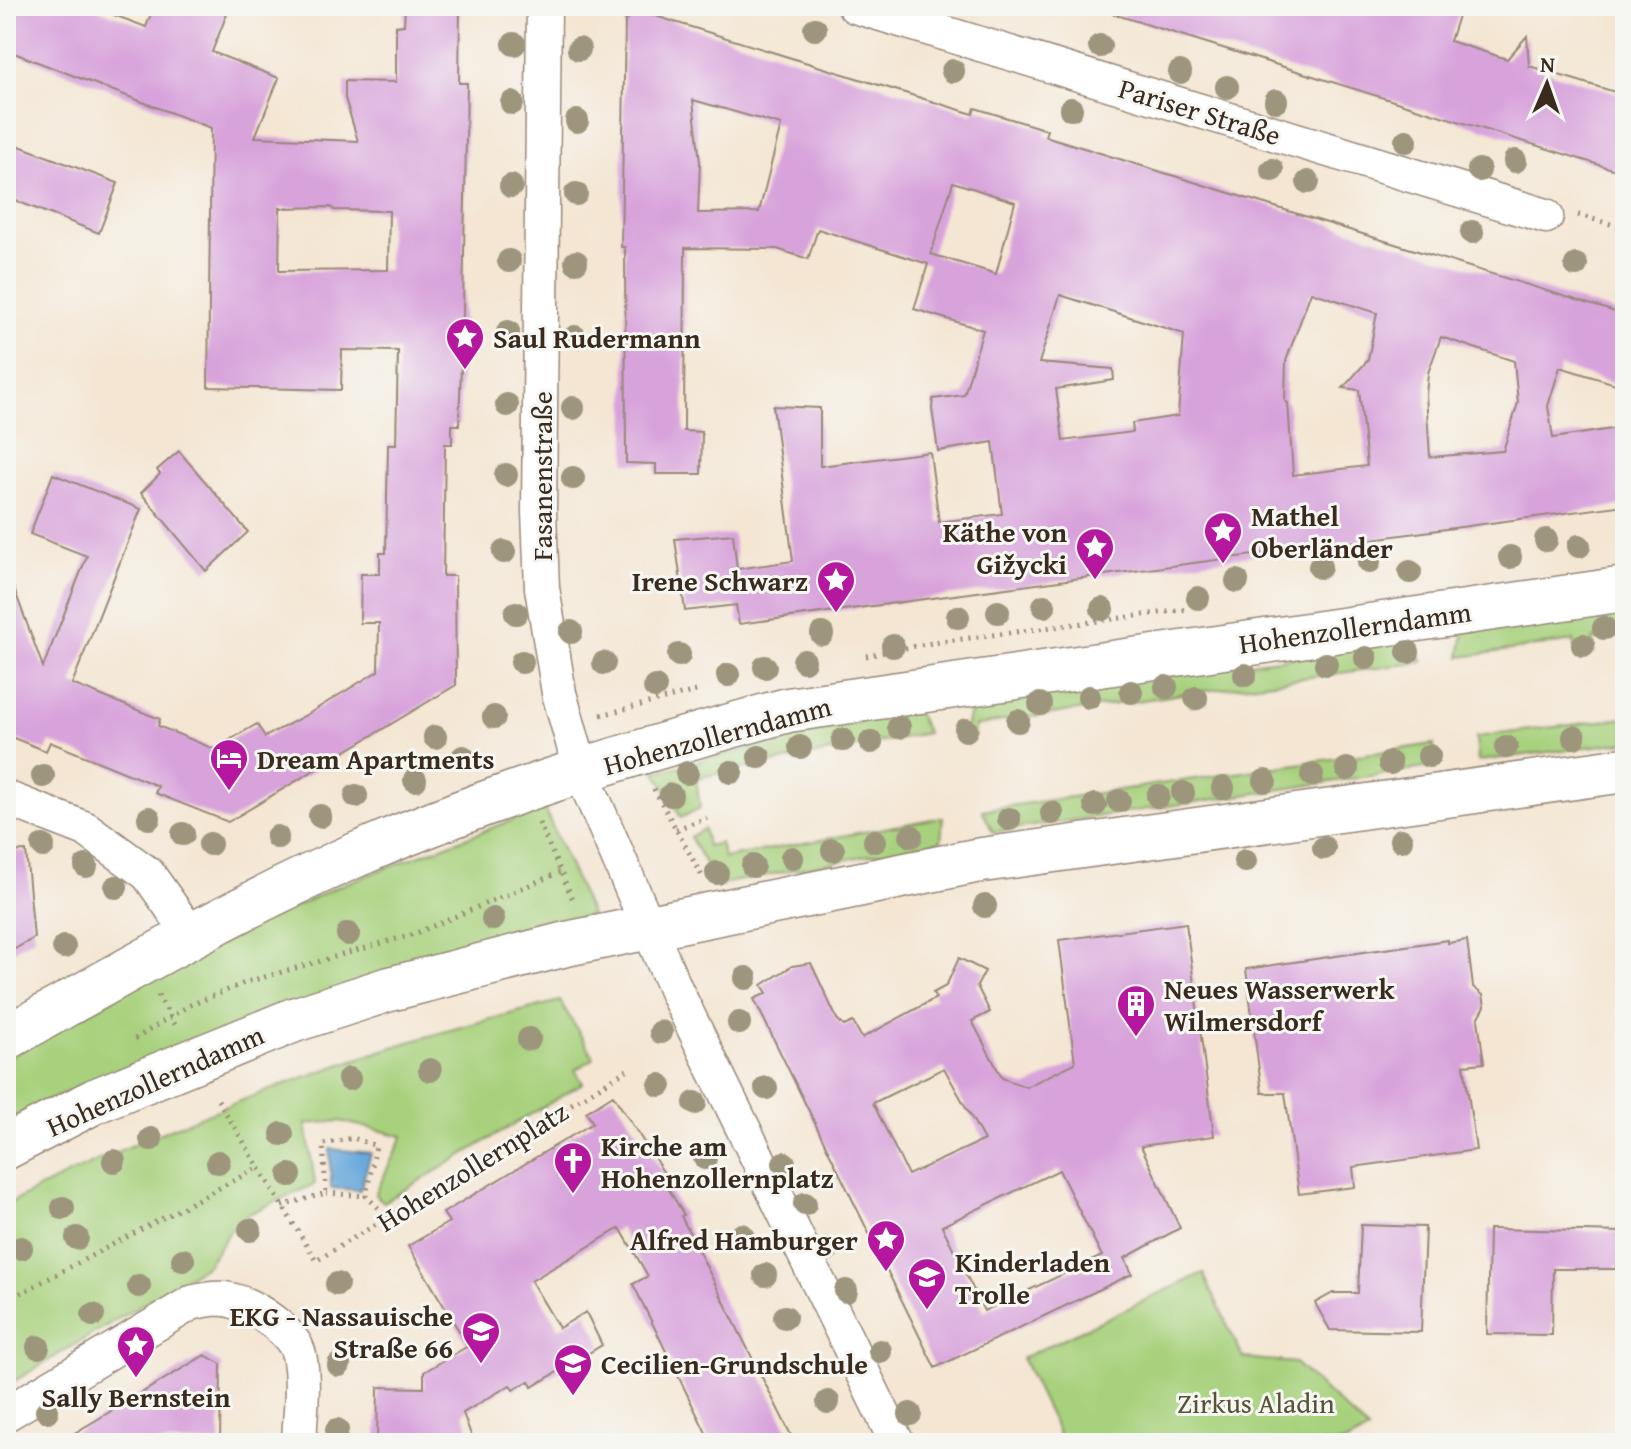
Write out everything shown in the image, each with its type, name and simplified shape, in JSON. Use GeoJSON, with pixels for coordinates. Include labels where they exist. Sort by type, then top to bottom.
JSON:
{"type":"FeatureCollection","features":[{"type":"Feature","properties":{"kind":"main road","name":"Hohenzollerndamm"},"geometry":{"type":"LineString","coordinates":[[6,1038],[191,935],[357,855],[581,771],[788,710],[1625,589]]}},
{"type":"Feature","properties":{"kind":"main road","name":"Hohenzollerndamm"},"geometry":{"type":"LineString","coordinates":[[6,1147],[109,1095],[294,1020],[386,990],[647,927],[975,861],[1625,770]]}},
{"type":"Feature","properties":{"kind":"street","name":"Fasanenstraße"},"geometry":{"type":"LineString","coordinates":[[544,6],[539,496],[542,588],[559,693],[581,771],[647,927],[897,1443]]}},
{"type":"Feature","properties":{"kind":"street","name":"Pariser Straße"},"geometry":{"type":"LineString","coordinates":[[855,6],[1546,216]]}},
{"type":"Feature","properties":{"kind":"street"},"geometry":{"type":"LineString","coordinates":[[6,798],[86,829],[148,874],[191,935]]}},
{"type":"Feature","properties":{"kind":"street"},"geometry":{"type":"LineString","coordinates":[[6,1414],[191,1303],[211,1299],[234,1301],[264,1317],[289,1337],[299,1353],[299,1443]]}},
{"type":"Feature","properties":{"kind":"path"},"geometry":{"type":"LineString","coordinates":[[1546,216],[1582,215],[1625,228]]}},
{"type":"Feature","properties":{"kind":"path"},"geometry":{"type":"LineString","coordinates":[[647,777],[708,886]]}},
{"type":"Feature","properties":{"kind":"path"},"geometry":{"type":"LineString","coordinates":[[534,811],[575,907]]}},
{"type":"Feature","properties":{"kind":"path"},"geometry":{"type":"LineString","coordinates":[[676,829],[707,818]]}},
{"type":"Feature","properties":{"kind":"path"},"geometry":{"type":"LineString","coordinates":[[156,1027],[188,1006],[247,982],[414,934],[560,872]]}},
{"type":"Feature","properties":{"kind":"path"},"geometry":{"type":"LineString","coordinates":[[156,991],[178,1030]]}},
{"type":"Feature","properties":{"kind":"path","name":"Hohenzollernplatz"},"geometry":{"type":"LineString","coordinates":[[282,1206],[316,1261],[627,1070]]}},
{"type":"Feature","properties":{"kind":"path"},"geometry":{"type":"LineString","coordinates":[[218,1100],[282,1206],[326,1193],[366,1196],[389,1218]]}},
{"type":"Feature","properties":{"kind":"path"},"geometry":{"type":"LineString","coordinates":[[326,1193],[323,1144],[353,1138],[376,1146],[366,1196]]}},
{"type":"Feature","properties":{"kind":"path"},"geometry":{"type":"LineString","coordinates":[[6,1301],[259,1167]]}},
{"type":"Feature","properties":{"kind":"green space"},"geometry":{"type":"Polygon","coordinates":[[[1625,612],[1625,635],[1593,639],[1594,653],[1576,656],[1574,641],[1460,657],[1464,632],[1625,612]]]}},
{"type":"Feature","properties":{"kind":"green space"},"geometry":{"type":"Polygon","coordinates":[[[1414,640],[1423,662],[1204,691],[1206,702],[1191,706],[1188,693],[1026,718],[1027,728],[1012,732],[1008,720],[975,726],[975,736],[964,738],[972,702],[1414,640]]]}},
{"type":"Feature","properties":{"kind":"green space"},"geometry":{"type":"Polygon","coordinates":[[[917,712],[927,733],[696,778],[700,808],[681,818],[656,772],[846,724],[917,712]]]}},
{"type":"Feature","properties":{"kind":"green space"},"geometry":{"type":"Polygon","coordinates":[[[1625,718],[1625,742],[1478,761],[1476,737],[1625,718]]]}},
{"type":"Feature","properties":{"kind":"green space"},"geometry":{"type":"Polygon","coordinates":[[[1434,744],[1432,767],[993,832],[982,810],[1434,744]]]}},
{"type":"Feature","properties":{"kind":"green space"},"geometry":{"type":"Polygon","coordinates":[[[544,808],[591,915],[428,957],[85,1084],[6,1121],[6,1059],[149,978],[336,887],[544,808]]]}},
{"type":"Feature","properties":{"kind":"green space"},"geometry":{"type":"Polygon","coordinates":[[[943,817],[941,841],[717,885],[690,837],[704,829],[707,846],[720,843],[724,858],[943,817]]]}},
{"type":"Feature","properties":{"kind":"green space"},"geometry":{"type":"Polygon","coordinates":[[[560,1001],[594,1058],[575,1070],[583,1083],[384,1202],[375,1195],[403,1136],[340,1121],[306,1124],[315,1184],[246,1215],[232,1228],[207,1265],[6,1386],[6,1205],[142,1141],[283,1085],[423,1038],[560,1001]]]}},
{"type":"Feature","properties":{"kind":"green space","name":"Zirkus Aladin"},"geometry":{"type":"Polygon","coordinates":[[[1203,1273],[1243,1358],[1295,1363],[1369,1431],[1344,1443],[1063,1443],[1022,1358],[1203,1273]]]}},
{"type":"Feature","properties":{"kind":"water"},"geometry":{"type":"Polygon","coordinates":[[[330,1149],[371,1153],[360,1190],[331,1188],[330,1149]]]}},
{"type":"Feature","properties":{"kind":"building"},"geometry":{"type":"Polygon","coordinates":[[[6,6],[90,6],[146,27],[154,6],[230,6],[212,52],[279,78],[255,137],[358,141],[345,98],[345,81],[396,82],[396,26],[404,25],[405,6],[460,6],[459,83],[467,83],[463,310],[459,425],[452,425],[452,444],[445,444],[443,576],[455,576],[456,685],[228,822],[155,793],[158,786],[50,742],[46,751],[6,735],[6,576],[9,575],[43,667],[87,556],[30,534],[53,474],[141,509],[72,684],[160,719],[158,726],[214,749],[257,724],[265,737],[308,714],[378,671],[379,623],[360,623],[361,574],[380,574],[380,553],[386,553],[388,444],[396,444],[398,351],[342,350],[341,390],[208,387],[211,128],[6,50],[6,6]],[[331,207],[280,208],[279,271],[388,270],[389,211],[334,210],[331,207]]]}},
{"type":"Feature","properties":{"kind":"building"},"geometry":{"type":"Polygon","coordinates":[[[1108,6],[1461,6],[1450,41],[1507,59],[1527,36],[1529,66],[1625,95],[1625,173],[1107,12],[1108,6]]]}},
{"type":"Feature","properties":{"kind":"building"},"geometry":{"type":"Polygon","coordinates":[[[639,11],[973,114],[975,108],[1047,130],[1045,136],[1625,315],[1625,387],[1560,367],[1548,406],[1553,438],[1625,427],[1625,505],[739,624],[736,605],[685,611],[675,539],[733,534],[737,569],[793,561],[773,406],[820,408],[820,466],[930,452],[939,522],[1002,514],[993,442],[938,451],[932,409],[933,399],[964,395],[983,330],[914,309],[928,264],[818,229],[808,259],[777,249],[685,248],[684,431],[702,432],[701,474],[656,474],[656,464],[626,463],[625,247],[621,247],[625,21],[639,11]],[[693,100],[700,162],[698,213],[759,212],[781,125],[693,100]],[[953,182],[931,254],[996,274],[1015,202],[953,182]],[[1311,292],[1286,361],[1285,401],[1288,403],[1293,475],[1367,466],[1359,390],[1343,388],[1368,360],[1377,313],[1311,292]],[[1060,295],[1039,363],[1113,369],[1114,380],[1056,389],[1063,441],[1133,432],[1132,423],[1178,416],[1184,334],[1060,295]],[[1441,337],[1428,373],[1426,395],[1430,457],[1503,451],[1518,403],[1514,361],[1441,337]]]}},
{"type":"Feature","properties":{"kind":"building"},"geometry":{"type":"Polygon","coordinates":[[[6,141],[118,183],[99,233],[6,197],[6,141]]]}},
{"type":"Feature","properties":{"kind":"building"},"geometry":{"type":"Polygon","coordinates":[[[179,451],[248,532],[206,571],[141,493],[160,474],[157,470],[179,451]]]}},
{"type":"Feature","properties":{"kind":"building"},"geometry":{"type":"Polygon","coordinates":[[[26,851],[34,938],[6,954],[6,852],[26,851]]]}},
{"type":"Feature","properties":{"kind":"building"},"geometry":{"type":"Polygon","coordinates":[[[1186,923],[1214,1136],[1141,1146],[1180,1228],[1125,1258],[1132,1274],[935,1368],[754,999],[767,993],[762,985],[792,966],[811,963],[837,1019],[844,1026],[853,1022],[862,1038],[936,998],[933,993],[946,986],[959,958],[985,971],[977,986],[990,1012],[972,1021],[1002,1078],[1026,1087],[1075,1063],[1059,940],[1186,923]],[[944,1068],[873,1103],[908,1175],[984,1140],[944,1068]],[[1059,1170],[942,1226],[984,1311],[1102,1256],[1059,1170]]]}},
{"type":"Feature","properties":{"kind":"building"},"geometry":{"type":"Polygon","coordinates":[[[1448,940],[1448,943],[1467,940],[1473,987],[1483,995],[1485,1006],[1478,1019],[1484,1063],[1464,1065],[1476,1150],[1353,1167],[1355,1187],[1299,1194],[1285,1093],[1262,1093],[1246,969],[1448,940]]]}},
{"type":"Feature","properties":{"kind":"building"},"geometry":{"type":"Polygon","coordinates":[[[613,1095],[666,1176],[662,1178],[684,1215],[681,1216],[795,1443],[711,1443],[633,1284],[648,1276],[620,1228],[531,1281],[559,1328],[586,1312],[602,1345],[532,1387],[529,1381],[513,1390],[510,1385],[463,1413],[474,1443],[377,1443],[378,1387],[424,1388],[424,1372],[468,1346],[408,1246],[449,1222],[443,1213],[593,1123],[586,1112],[613,1095]]]}},
{"type":"Feature","properties":{"kind":"building"},"geometry":{"type":"Polygon","coordinates":[[[1361,1225],[1425,1227],[1421,1332],[1330,1330],[1315,1303],[1333,1293],[1358,1293],[1361,1225]]]}},
{"type":"Feature","properties":{"kind":"building"},"geometry":{"type":"Polygon","coordinates":[[[1489,1229],[1625,1232],[1625,1266],[1616,1265],[1616,1269],[1553,1269],[1552,1335],[1487,1334],[1489,1229]]]}},
{"type":"Feature","properties":{"kind":"building"},"geometry":{"type":"Polygon","coordinates":[[[205,1355],[221,1364],[220,1443],[58,1443],[205,1355]]]}},
{"type":"Feature","properties":{"kind":"place","name":"Saul Rudermann"},"geometry":{"type":"Point","coordinates":[465,371]}},
{"type":"Feature","properties":{"kind":"place","name":"Mathel Oberländer"},"geometry":{"type":"Point","coordinates":[1223,565]}},
{"type":"Feature","properties":{"kind":"place","name":"Käthe von Gižycki"},"geometry":{"type":"Point","coordinates":[1095,581]}},
{"type":"Feature","properties":{"kind":"place","name":"Irene Schwarz"},"geometry":{"type":"Point","coordinates":[836,614]}},
{"type":"Feature","properties":{"kind":"place","name":"Dream Apartments"},"geometry":{"type":"Point","coordinates":[229,792]}},
{"type":"Feature","properties":{"kind":"place","name":"Neues Wasserwerk Wilmersdorf"},"geometry":{"type":"Point","coordinates":[1136,1038]}},
{"type":"Feature","properties":{"kind":"place","name":"Kirche am Hohenzollernplatz"},"geometry":{"type":"Point","coordinates":[573,1195]}},
{"type":"Feature","properties":{"kind":"place","name":"Alfred Hamburger"},"geometry":{"type":"Point","coordinates":[886,1273]}},
{"type":"Feature","properties":{"kind":"place","name":"Kinderladen Trolle"},"geometry":{"type":"Point","coordinates":[927,1311]}},
{"type":"Feature","properties":{"kind":"place","name":"EKG - Nassauische Straße 66"},"geometry":{"type":"Point","coordinates":[481,1365]}},
{"type":"Feature","properties":{"kind":"place","name":"Sally Bernstein"},"geometry":{"type":"Point","coordinates":[136,1379]}},
{"type":"Feature","properties":{"kind":"place","name":"Cecilien-Grundschule"},"geometry":{"type":"Point","coordinates":[573,1397]}}]}
